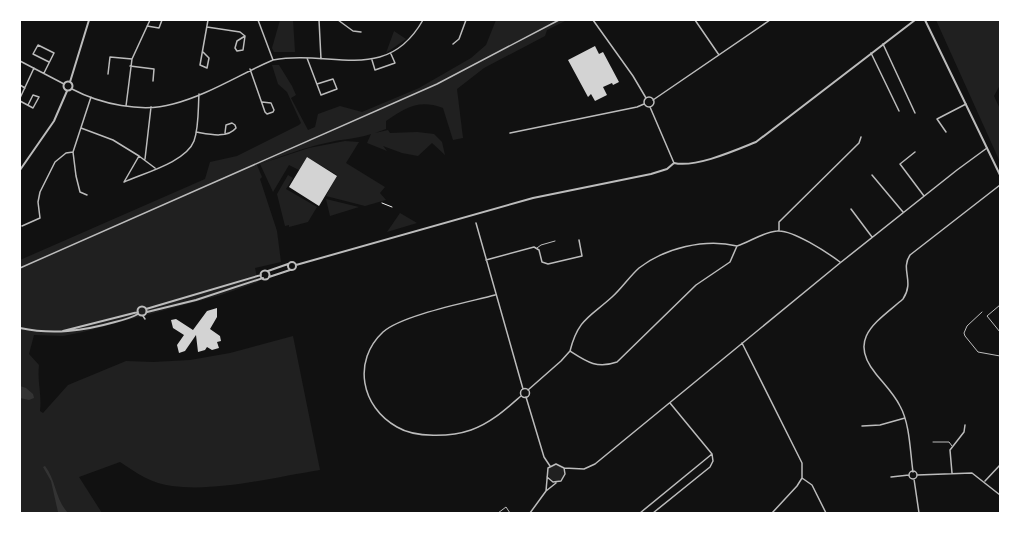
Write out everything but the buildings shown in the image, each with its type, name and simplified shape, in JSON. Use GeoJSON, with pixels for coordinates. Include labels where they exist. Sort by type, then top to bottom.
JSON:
{"type":"FeatureCollection","features":[{"type":"Feature","properties":{"kind":"street"},"geometry":{"type":"LineString","coordinates":[[72,89],[72,84],[70,82],[89,20]]}},
{"type":"Feature","properties":{"kind":"street"},"geometry":{"type":"LineString","coordinates":[[126,106],[130,66],[150,20]]}},
{"type":"Feature","properties":{"kind":"street"},"geometry":{"type":"LineString","coordinates":[[147,26],[159,28],[162,20]]}},
{"type":"Feature","properties":{"kind":"street"},"geometry":{"type":"LineString","coordinates":[[203,52],[209,58],[207,68],[200,65],[208,20]]}},
{"type":"Feature","properties":{"kind":"street"},"geometry":{"type":"LineString","coordinates":[[258,20],[273,60]]}},
{"type":"Feature","properties":{"kind":"street"},"geometry":{"type":"LineString","coordinates":[[319,20],[321,59]]}},
{"type":"Feature","properties":{"kind":"street"},"geometry":{"type":"LineString","coordinates":[[338,20],[353,31],[360,32]]}},
{"type":"Feature","properties":{"kind":"street"},"geometry":{"type":"LineString","coordinates":[[20,170],[54,121],[67,91],[72,89],[91,97],[126,106],[151,107],[171,105],[199,94],[273,60],[307,58],[372,60],[391,54],[410,40],[423,20]]}},
{"type":"Feature","properties":{"kind":"street"},"geometry":{"type":"LineString","coordinates":[[453,44],[458,39],[466,20]]}},
{"type":"Feature","properties":{"kind":"street"},"geometry":{"type":"LineString","coordinates":[[20,268],[437,84],[559,20]]}},
{"type":"Feature","properties":{"kind":"street"},"geometry":{"type":"LineString","coordinates":[[510,133],[637,107],[644,104],[646,98],[633,76],[593,20]]}},
{"type":"Feature","properties":{"kind":"street"},"geometry":{"type":"LineString","coordinates":[[695,20],[719,55]]}},
{"type":"Feature","properties":{"kind":"street"},"geometry":{"type":"LineString","coordinates":[[650,107],[653,104],[653,100],[770,20]]}},
{"type":"Feature","properties":{"kind":"street"},"geometry":{"type":"LineString","coordinates":[[674,163],[684,165],[735,150],[756,142],[915,20]]}},
{"type":"Feature","properties":{"kind":"street"},"geometry":{"type":"LineString","coordinates":[[925,20],[1000,175]]}},
{"type":"Feature","properties":{"kind":"street"},"geometry":{"type":"LineString","coordinates":[[207,27],[240,32],[245,36]]}},
{"type":"Feature","properties":{"kind":"street"},"geometry":{"type":"LineString","coordinates":[[245,36],[243,50],[237,51],[235,48],[237,41],[245,36]]}},
{"type":"Feature","properties":{"kind":"street"},"geometry":{"type":"LineString","coordinates":[[883,44],[915,113]]}},
{"type":"Feature","properties":{"kind":"street"},"geometry":{"type":"LineString","coordinates":[[44,73],[50,62],[54,53],[38,45],[33,54],[50,62]]}},
{"type":"Feature","properties":{"kind":"street"},"geometry":{"type":"LineString","coordinates":[[872,53],[899,112]]}},
{"type":"Feature","properties":{"kind":"street"},"geometry":{"type":"LineString","coordinates":[[372,60],[375,70],[395,63],[391,54]]}},
{"type":"Feature","properties":{"kind":"street"},"geometry":{"type":"LineString","coordinates":[[108,74],[110,57],[132,59]]}},
{"type":"Feature","properties":{"kind":"street"},"geometry":{"type":"LineString","coordinates":[[307,58],[321,95],[337,89],[333,79],[317,84]]}},
{"type":"Feature","properties":{"kind":"street"},"geometry":{"type":"LineString","coordinates":[[20,61],[64,84],[64,88],[67,91]]}},
{"type":"Feature","properties":{"kind":"street"},"geometry":{"type":"LineString","coordinates":[[130,66],[154,69],[154,81]]}},
{"type":"Feature","properties":{"kind":"street"},"geometry":{"type":"LineString","coordinates":[[20,98],[34,68]]}},
{"type":"Feature","properties":{"kind":"street"},"geometry":{"type":"LineString","coordinates":[[250,70],[265,112],[267,114],[273,112],[274,110],[271,103],[262,102]]}},
{"type":"Feature","properties":{"kind":"street"},"geometry":{"type":"LineString","coordinates":[[64,84],[70,82]]}},
{"type":"Feature","properties":{"kind":"street"},"geometry":{"type":"LineString","coordinates":[[20,85],[25,88]]}},
{"type":"Feature","properties":{"kind":"street"},"geometry":{"type":"LineString","coordinates":[[139,156],[124,182],[183,156],[192,146],[196,132],[199,94]]}},
{"type":"Feature","properties":{"kind":"street"},"geometry":{"type":"LineString","coordinates":[[20,101],[33,108],[39,97],[33,95],[28,105]]}},
{"type":"Feature","properties":{"kind":"street"},"geometry":{"type":"LineString","coordinates":[[87,195],[80,192],[73,152],[91,97]]}},
{"type":"Feature","properties":{"kind":"street"},"geometry":{"type":"LineString","coordinates":[[646,98],[651,97],[653,100]]}},
{"type":"Feature","properties":{"kind":"street"},"geometry":{"type":"LineString","coordinates":[[644,104],[650,107],[674,163]]}},
{"type":"Feature","properties":{"kind":"street"},"geometry":{"type":"LineString","coordinates":[[946,132],[937,119],[966,104]]}},
{"type":"Feature","properties":{"kind":"street"},"geometry":{"type":"LineString","coordinates":[[145,159],[151,107]]}},
{"type":"Feature","properties":{"kind":"street"},"geometry":{"type":"LineString","coordinates":[[196,132],[218,135],[225,133],[234,130],[236,128],[235,124],[232,123],[226,125],[225,133]]}},
{"type":"Feature","properties":{"kind":"street"},"geometry":{"type":"LineString","coordinates":[[81,128],[113,140],[145,159],[155,168]]}},
{"type":"Feature","properties":{"kind":"street"},"geometry":{"type":"LineString","coordinates":[[779,230],[779,222],[859,143],[861,137]]}},
{"type":"Feature","properties":{"kind":"street"},"geometry":{"type":"LineString","coordinates":[[546,491],[547,471],[550,466],[556,464],[564,468],[584,469],[595,464],[872,237],[987,148]]}},
{"type":"Feature","properties":{"kind":"street"},"geometry":{"type":"LineString","coordinates":[[22,226],[40,218],[38,202],[40,192],[55,162],[66,154],[73,152]]}},
{"type":"Feature","properties":{"kind":"street"},"geometry":{"type":"LineString","coordinates":[[915,152],[900,164],[924,196]]}},
{"type":"Feature","properties":{"kind":"street"},"geometry":{"type":"LineString","coordinates":[[143,316],[147,312],[208,297],[263,278],[266,279],[295,269],[296,265],[532,198],[651,174],[667,169],[674,163]]}},
{"type":"Feature","properties":{"kind":"street"},"geometry":{"type":"LineString","coordinates":[[872,175],[903,213]]}},
{"type":"Feature","properties":{"kind":"street"},"geometry":{"type":"LineString","coordinates":[[917,476],[913,472],[905,418],[895,398],[867,362],[863,347],[867,332],[903,299],[907,293],[909,280],[906,264],[910,256],[1000,185]]}},
{"type":"Feature","properties":{"kind":"street"},"geometry":{"type":"LineString","coordinates":[[852,209],[872,237]]}},
{"type":"Feature","properties":{"kind":"street"},"geometry":{"type":"LineString","coordinates":[[476,223],[495,295],[523,389],[520,392],[521,396],[494,419],[463,432],[442,435],[409,432],[385,420],[374,406],[365,383],[363,370],[366,357],[372,346],[383,332],[396,324],[413,317],[495,295]]}},
{"type":"Feature","properties":{"kind":"street"},"geometry":{"type":"LineString","coordinates":[[550,466],[544,457],[526,398],[529,394],[528,390],[570,351],[576,331],[582,322],[611,298],[638,269],[655,257],[666,252],[688,246],[715,244],[737,246],[754,240],[766,233],[779,230],[801,238],[840,263]]}},
{"type":"Feature","properties":{"kind":"street"},"geometry":{"type":"LineString","coordinates":[[486,260],[537,248],[542,262],[548,264],[582,256],[578,240]]}},
{"type":"Feature","properties":{"kind":"street"},"geometry":{"type":"LineString","coordinates":[[570,351],[583,360],[596,365],[606,366],[617,362],[696,285],[730,262],[737,246]]}},
{"type":"Feature","properties":{"kind":"street"},"geometry":{"type":"LineString","coordinates":[[138,313],[140,307],[146,308],[261,275],[264,271],[293,262],[296,265]]}},
{"type":"Feature","properties":{"kind":"street"},"geometry":{"type":"LineString","coordinates":[[289,264],[290,270]]}},
{"type":"Feature","properties":{"kind":"street"},"geometry":{"type":"LineString","coordinates":[[268,271],[269,277]]}},
{"type":"Feature","properties":{"kind":"street"},"geometry":{"type":"LineString","coordinates":[[146,308],[147,312]]}},
{"type":"Feature","properties":{"kind":"street"},"geometry":{"type":"LineString","coordinates":[[20,328],[60,332],[86,330],[138,313]]}},
{"type":"Feature","properties":{"kind":"street"},"geometry":{"type":"LineString","coordinates":[[60,332],[138,313],[145,319]]}},
{"type":"Feature","properties":{"kind":"street"},"geometry":{"type":"LineString","coordinates":[[742,343],[802,463],[802,478],[797,486],[772,513]]}},
{"type":"Feature","properties":{"kind":"street"},"geometry":{"type":"LineString","coordinates":[[523,389],[528,390]]}},
{"type":"Feature","properties":{"kind":"street"},"geometry":{"type":"LineString","coordinates":[[521,396],[526,398]]}},
{"type":"Feature","properties":{"kind":"street"},"geometry":{"type":"LineString","coordinates":[[654,513],[710,467],[713,461],[712,454],[670,403]]}},
{"type":"Feature","properties":{"kind":"street"},"geometry":{"type":"LineString","coordinates":[[862,426],[880,425],[905,418]]}},
{"type":"Feature","properties":{"kind":"street"},"geometry":{"type":"LineString","coordinates":[[952,473],[950,450],[964,432],[965,425]]}},
{"type":"Feature","properties":{"kind":"street"},"geometry":{"type":"LineString","coordinates":[[640,513],[712,454]]}},
{"type":"Feature","properties":{"kind":"street"},"geometry":{"type":"LineString","coordinates":[[985,481],[1000,465]]}},
{"type":"Feature","properties":{"kind":"street"},"geometry":{"type":"LineString","coordinates":[[530,513],[546,491],[556,482],[561,481],[565,477],[564,468]]}},
{"type":"Feature","properties":{"kind":"street"},"geometry":{"type":"LineString","coordinates":[[891,477],[909,475],[913,472]]}},
{"type":"Feature","properties":{"kind":"street"},"geometry":{"type":"LineString","coordinates":[[914,479],[917,476],[972,473],[985,481],[1000,495]]}},
{"type":"Feature","properties":{"kind":"street"},"geometry":{"type":"LineString","coordinates":[[909,475],[914,479],[919,513]]}},
{"type":"Feature","properties":{"kind":"street"},"geometry":{"type":"LineString","coordinates":[[547,477],[556,482]]}},
{"type":"Feature","properties":{"kind":"street"},"geometry":{"type":"LineString","coordinates":[[802,478],[812,485],[826,513]]}},
{"type":"Feature","properties":{"kind":"lane"},"geometry":{"type":"LineString","coordinates":[[537,248],[541,245],[555,241]]}},
{"type":"Feature","properties":{"kind":"lane"},"geometry":{"type":"LineString","coordinates":[[1000,305],[986,316],[1000,332]]}},
{"type":"Feature","properties":{"kind":"lane"},"geometry":{"type":"LineString","coordinates":[[982,312],[967,326],[964,336],[978,352],[1000,356]]}},
{"type":"Feature","properties":{"kind":"lane"},"geometry":{"type":"LineString","coordinates":[[933,442],[949,442],[952,446]]}},
{"type":"Feature","properties":{"kind":"lane"},"geometry":{"type":"LineString","coordinates":[[498,513],[506,507],[510,513]]}},
{"type":"Feature","properties":{"kind":"path"},"geometry":{"type":"LineString","coordinates":[[382,203],[392,207]]}},
{"type":"Feature","properties":{"kind":"shaded area"},"geometry":{"type":"Polygon","coordinates":[[[280,20],[293,20],[295,52],[274,52],[272,48],[280,20]]]}},
{"type":"Feature","properties":{"kind":"shaded area"},"geometry":{"type":"Polygon","coordinates":[[[496,20],[567,20],[547,30],[545,36],[484,68],[457,89],[463,138],[453,140],[443,108],[426,104],[413,106],[400,112],[386,121],[386,129],[375,133],[388,130],[390,133],[417,132],[434,134],[442,142],[445,155],[432,143],[418,156],[402,153],[383,146],[387,151],[367,143],[371,134],[308,147],[257,165],[262,177],[260,179],[277,231],[281,262],[255,268],[258,282],[221,295],[83,332],[63,336],[34,335],[29,354],[39,365],[40,411],[43,413],[68,385],[126,361],[153,362],[190,360],[230,353],[293,336],[320,470],[246,483],[208,487],[190,487],[172,486],[158,483],[138,474],[120,462],[79,477],[102,513],[20,513],[20,260],[205,179],[210,162],[237,156],[299,125],[301,123],[287,92],[278,84],[272,65],[279,65],[292,86],[296,95],[291,98],[308,130],[315,127],[318,114],[340,106],[362,112],[419,88],[471,58],[486,45],[496,20]]]}},
{"type":"Feature","properties":{"kind":"shaded area"},"geometry":{"type":"Polygon","coordinates":[[[936,20],[1000,20],[1000,85],[994,96],[1000,109],[1000,162],[936,20]]]}},
{"type":"Feature","properties":{"kind":"shaded area"},"geometry":{"type":"Polygon","coordinates":[[[394,31],[406,39],[386,53],[394,31]]]}},
{"type":"Feature","properties":{"kind":"shaded area"},"geometry":{"type":"Polygon","coordinates":[[[345,141],[359,142],[346,163],[385,187],[380,193],[386,200],[365,206],[326,196],[337,175],[307,157],[299,170],[289,165],[273,192],[260,164],[309,148],[345,141]]]}},
{"type":"Feature","properties":{"kind":"shaded area"},"geometry":{"type":"Polygon","coordinates":[[[288,175],[293,178],[286,189],[317,207],[308,222],[289,227],[289,225],[285,226],[277,194],[288,175]]]}},
{"type":"Feature","properties":{"kind":"shaded area"},"geometry":{"type":"Polygon","coordinates":[[[326,199],[359,207],[330,216],[326,199]]]}},
{"type":"Feature","properties":{"kind":"shaded area"},"geometry":{"type":"Polygon","coordinates":[[[400,213],[417,223],[387,232],[400,213]]]}},
{"type":"Feature","properties":{"kind":"shaded area"},"geometry":{"type":"Polygon","coordinates":[[[20,386],[26,388],[33,394],[34,398],[29,400],[20,398],[20,386]]]}},
{"type":"Feature","properties":{"kind":"shaded area"},"geometry":{"type":"Polygon","coordinates":[[[556,465],[562,467],[564,473],[562,479],[556,481],[550,479],[548,473],[550,467],[556,465]]]}},
{"type":"Feature","properties":{"kind":"shaded area"},"geometry":{"type":"Polygon","coordinates":[[[45,466],[49,471],[60,502],[68,513],[58,512],[51,481],[43,467],[45,466]]]}}]}
